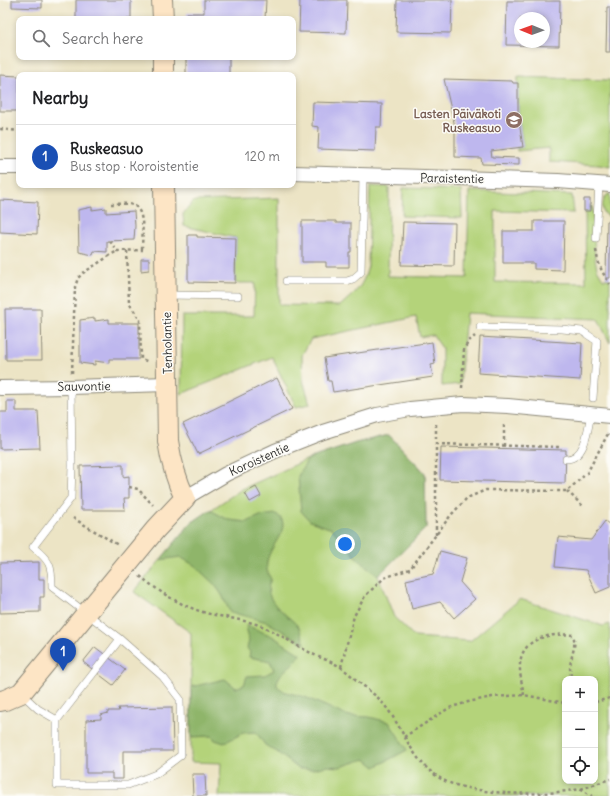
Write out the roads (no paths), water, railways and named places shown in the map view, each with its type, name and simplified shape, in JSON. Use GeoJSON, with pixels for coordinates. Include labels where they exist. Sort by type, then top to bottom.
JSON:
{"type":"FeatureCollection","features":[{"type":"Feature","properties":{"kind":"street"},"geometry":{"type":"LineString","coordinates":[[162,0],[162,16]]}},
{"type":"Feature","properties":{"kind":"street"},"geometry":{"type":"LineString","coordinates":[[163,60],[164,72]]}},
{"type":"Feature","properties":{"kind":"street"},"geometry":{"type":"LineString","coordinates":[[0,167],[16,167]]}},
{"type":"Feature","properties":{"kind":"street","name":"Paraistentie"},"geometry":{"type":"LineString","coordinates":[[296,173],[539,180],[605,184]]}},
{"type":"Feature","properties":{"kind":"street","name":"Tenholantie"},"geometry":{"type":"LineString","coordinates":[[164,188],[168,441],[174,470],[185,498]]}},
{"type":"Feature","properties":{"kind":"street","name":"Sauvontie"},"geometry":{"type":"LineString","coordinates":[[0,388],[167,384]]}},
{"type":"Feature","properties":{"kind":"street","name":"Koroistentie"},"geometry":{"type":"LineString","coordinates":[[0,700],[5,700],[21,693],[155,530],[185,498],[226,474],[275,451],[323,432],[377,415],[410,409],[463,404],[508,406],[610,416]]}},
{"type":"Feature","properties":{"kind":"lane"},"geometry":{"type":"LineString","coordinates":[[286,281],[347,281],[353,279],[361,272],[363,176]]}},
{"type":"Feature","properties":{"kind":"lane"},"geometry":{"type":"LineString","coordinates":[[596,238],[605,184]]}},
{"type":"Feature","properties":{"kind":"lane"},"geometry":{"type":"LineString","coordinates":[[166,296],[238,296]]}},
{"type":"Feature","properties":{"kind":"lane"},"geometry":{"type":"LineString","coordinates":[[480,327],[562,329],[582,331],[597,341],[593,398]]}},
{"type":"Feature","properties":{"kind":"lane"},"geometry":{"type":"LineString","coordinates":[[72,387],[71,498],[33,547],[47,559],[50,566],[52,587],[120,639],[163,677],[180,699],[180,755],[156,774],[128,785],[57,785],[57,720],[120,639]]}},
{"type":"Feature","properties":{"kind":"lane"},"geometry":{"type":"LineString","coordinates":[[566,459],[578,454],[587,438],[591,414]]}},
{"type":"Feature","properties":{"kind":"lane"},"geometry":{"type":"LineString","coordinates":[[21,693],[38,709],[57,720]]}},
{"type":"Feature","properties":{"kind":"place","name":"Lasten Päiväkoti Ruskeasuo"},"geometry":{"type":"Point","coordinates":[514,120]}},
{"type":"Feature","properties":{"kind":"place","name":"Ruskeasuo"},"geometry":{"type":"Point","coordinates":[63,671]}}]}
